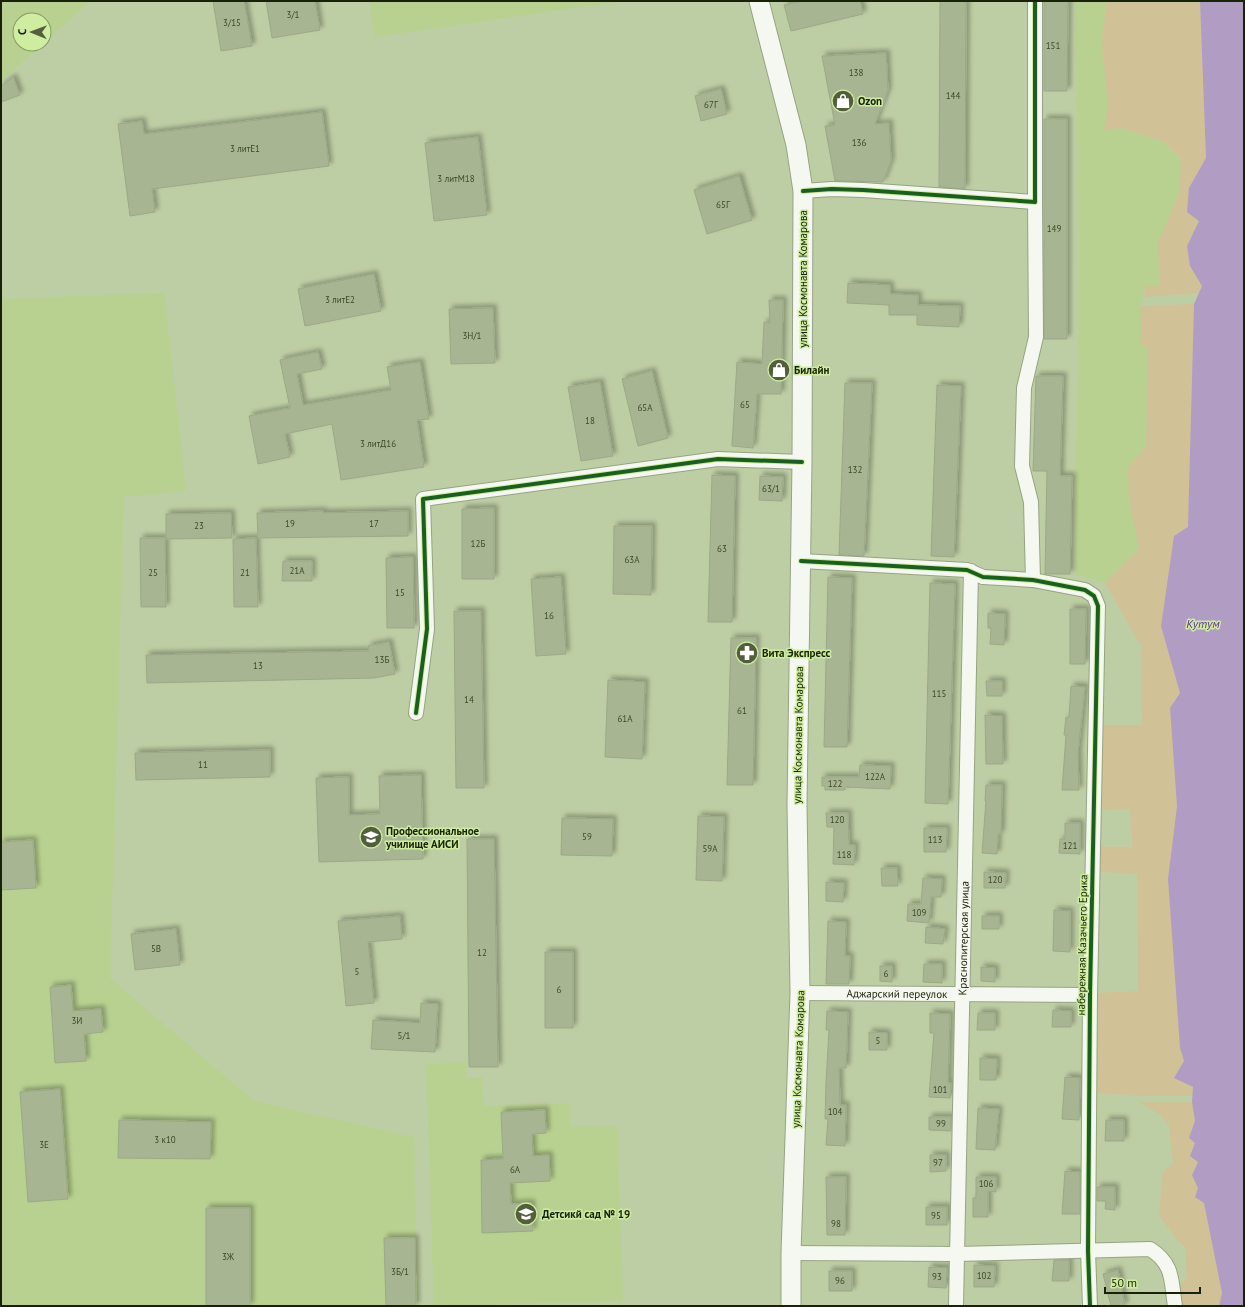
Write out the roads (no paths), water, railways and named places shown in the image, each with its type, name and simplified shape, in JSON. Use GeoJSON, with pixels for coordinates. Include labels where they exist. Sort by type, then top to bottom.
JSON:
{"type":"FeatureCollection","features":[{"type":"Feature","properties":{"kind":"main road","name":"улица Космонавта Комарова"},"geometry":{"type":"LineString","coordinates":[[759,1],[796,145],[803,191],[802,462],[797,805],[800,993],[791,1253],[791,1306]]}},
{"type":"Feature","properties":{"kind":"street"},"geometry":{"type":"LineString","coordinates":[[801,561],[957,568],[988,577],[1033,580],[1031,502],[1022,466],[1024,388],[1036,337],[1035,1]]}},
{"type":"Feature","properties":{"kind":"street"},"geometry":{"type":"LineString","coordinates":[[803,191],[832,189],[863,190],[1035,202]]}},
{"type":"Feature","properties":{"kind":"street"},"geometry":{"type":"LineString","coordinates":[[416,713],[427,629],[424,499],[718,459],[802,462]]}},
{"type":"Feature","properties":{"kind":"street","name":"Краснопитерская улица"},"geometry":{"type":"LineString","coordinates":[[956,1306],[961,995],[971,571]]}},
{"type":"Feature","properties":{"kind":"street","name":"набережная Казачьего Ерика"},"geometry":{"type":"LineString","coordinates":[[1033,580],[1085,590],[1094,596],[1098,606],[1090,995],[1088,1251],[1090,1306]]}},
{"type":"Feature","properties":{"kind":"street","name":"Аджарский переулок"},"geometry":{"type":"LineString","coordinates":[[800,993],[1090,995]]}},
{"type":"Feature","properties":{"kind":"street"},"geometry":{"type":"LineString","coordinates":[[791,1253],[957,1254],[1150,1249],[1161,1256],[1170,1270],[1175,1306]]}},
{"type":"Feature","properties":{"kind":"water","name":"Кутум"},"geometry":{"type":"Polygon","coordinates":[[[1200,1],[1244,1],[1244,1306],[1219,1306],[1222,1293],[1204,1203],[1195,1197],[1198,1188],[1192,1175],[1198,1162],[1190,1156],[1195,1143],[1189,1138],[1195,1121],[1192,1102],[1193,1087],[1174,1078],[1184,1061],[1180,1048],[1168,879],[1177,806],[1170,708],[1180,693],[1161,626],[1174,536],[1188,527],[1194,304],[1202,286],[1190,266],[1187,246],[1199,221],[1187,212],[1189,188],[1206,158],[1200,1]]]}},
{"type":"Feature","properties":{"kind":"place","name":"Ozon"},"geometry":{"type":"Point","coordinates":[843,101]}},
{"type":"Feature","properties":{"kind":"place","name":"Билайн"},"geometry":{"type":"Point","coordinates":[779,370]}},
{"type":"Feature","properties":{"kind":"place","name":"Вита Экспресс"},"geometry":{"type":"Point","coordinates":[747,653]}},
{"type":"Feature","properties":{"kind":"place","name":"Профессиональное училище АИСИ"},"geometry":{"type":"Point","coordinates":[371,837]}},
{"type":"Feature","properties":{"kind":"place","name":"Детсикй сад № 19"},"geometry":{"type":"Point","coordinates":[526,1214]}}]}
